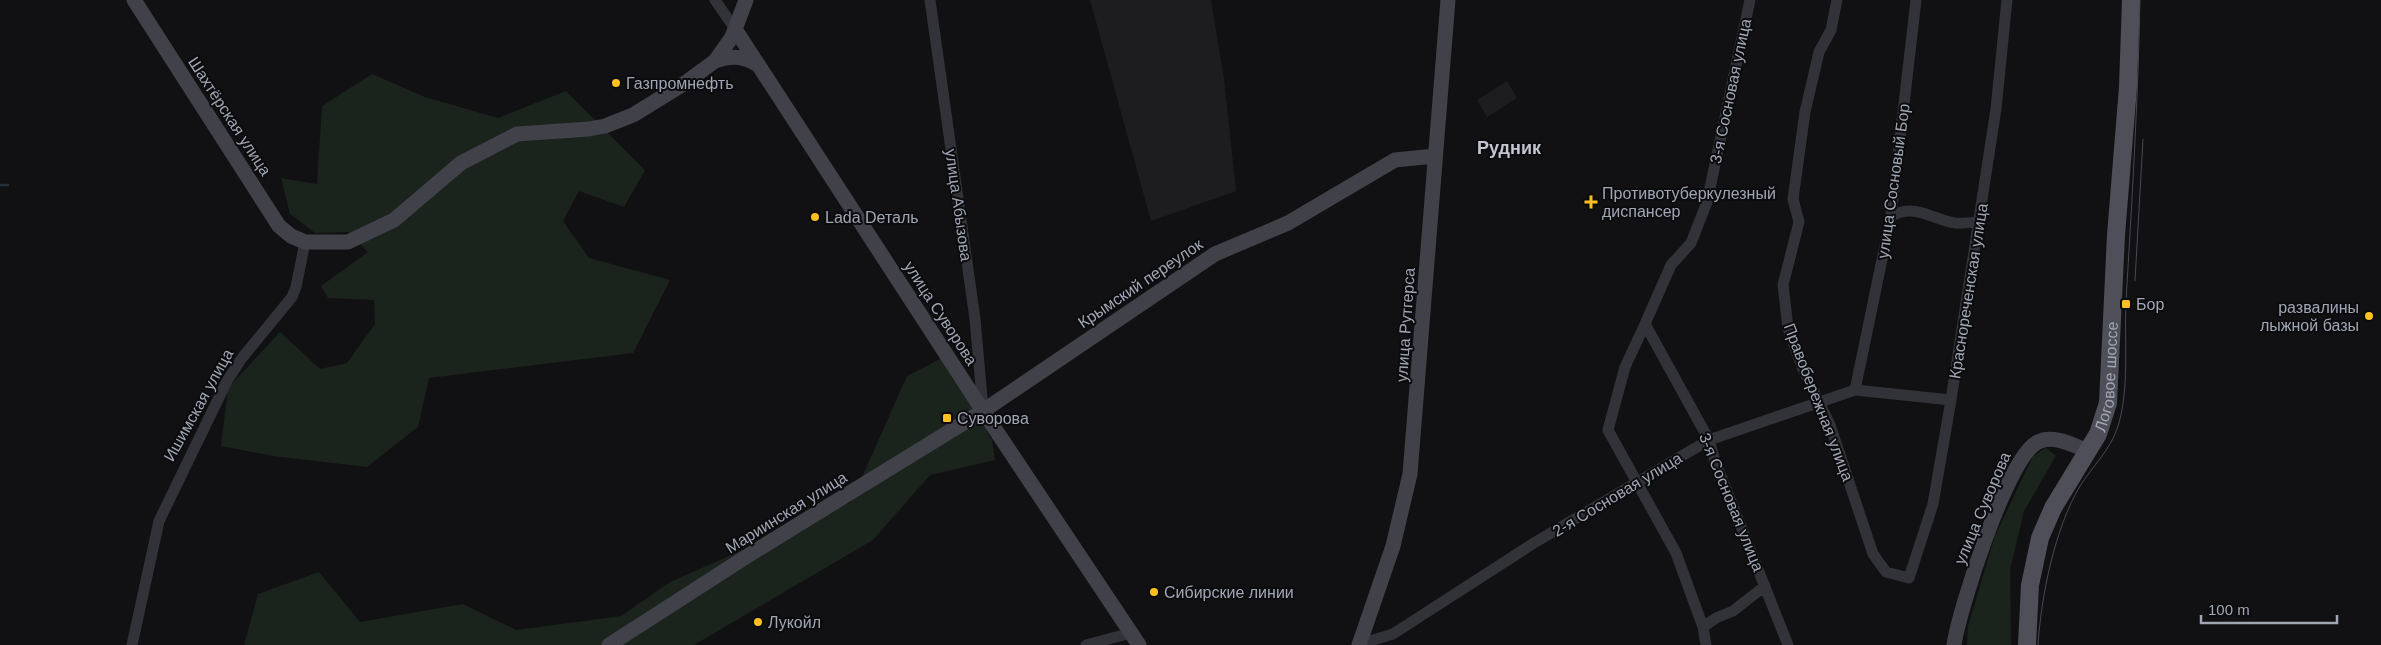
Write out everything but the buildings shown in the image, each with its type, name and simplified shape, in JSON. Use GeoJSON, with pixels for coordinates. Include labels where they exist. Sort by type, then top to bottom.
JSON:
{"type":"FeatureCollection","features":[{"type":"Feature","properties":{"kind":"main road","name":"Шахтёрская улица"},"geometry":{"type":"LineString","coordinates":[[134,0],[279,226],[291,236],[305,242]]}},
{"type":"Feature","properties":{"kind":"main road"},"geometry":{"type":"LineString","coordinates":[[305,242],[348,242],[394,220],[461,163],[517,134],[588,129],[618,122],[639,112],[715,61],[728,45],[746,0]]}},
{"type":"Feature","properties":{"kind":"main road","name":"улица Рутгерса"},"geometry":{"type":"LineString","coordinates":[[1360,644],[1393,546],[1410,474],[1448,0]]}},
{"type":"Feature","properties":{"kind":"main road","name":"Логовое шоссе"},"geometry":{"type":"LineString","coordinates":[[2018,645],[2022,569],[2030,538],[2045,505],[2085,450],[2095,415],[2099,387],[2122,0]]}},
{"type":"Feature","properties":{"kind":"main road","name":"Логовое шоссе"},"geometry":{"type":"LineString","coordinates":[[2027,645],[2032,566],[2040,538],[2053,508],[2105,416],[2108,403],[2116,235],[2128,87],[2131,0]]}},
{"type":"Feature","properties":{"kind":"main road","name":"улица Суворова"},"geometry":{"type":"LineString","coordinates":[[735,29],[983,411],[1135,639]]}},
{"type":"Feature","properties":{"kind":"main road"},"geometry":{"type":"LineString","coordinates":[[715,61],[737,56],[747,58],[759,66]]}},
{"type":"Feature","properties":{"kind":"main road","name":"Крымский переулок"},"geometry":{"type":"LineString","coordinates":[[983,411],[1214,254],[1288,223],[1387,164],[1406,158],[1435,156]]}},
{"type":"Feature","properties":{"kind":"main road","name":"Мариинская улица"},"geometry":{"type":"LineString","coordinates":[[609,645],[752,553],[983,411]]}},
{"type":"Feature","properties":{"kind":"main road","name":"улица Суворова"},"geometry":{"type":"LineString","coordinates":[[1954,645],[1963,602],[1979,557],[2002,498],[2025,453],[2039,441],[2047,440],[2064,442],[2085,450]]}},
{"type":"Feature","properties":{"kind":"street","name":"улица Суворова"},"geometry":{"type":"LineString","coordinates":[[715,0],[735,29]]}},
{"type":"Feature","properties":{"kind":"street","name":"улица Абызова"},"geometry":{"type":"LineString","coordinates":[[930,0],[975,319],[983,411]]}},
{"type":"Feature","properties":{"kind":"street","name":"3-я Сосновая улица"},"geometry":{"type":"LineString","coordinates":[[1750,0],[1707,202],[1691,243],[1671,265],[1645,324],[1709,440],[1715,462],[1788,645]]}},
{"type":"Feature","properties":{"kind":"street","name":"Правобережная улица"},"geometry":{"type":"LineString","coordinates":[[1837,0],[1831,30],[1818,52],[1805,112],[1792,199],[1799,222],[1783,285],[1788,328],[1830,425],[1874,554],[1886,572],[1909,578]]}},
{"type":"Feature","properties":{"kind":"street","name":"улица Сосновый Бор"},"geometry":{"type":"LineString","coordinates":[[1855,390],[1891,216],[1916,0]]}},
{"type":"Feature","properties":{"kind":"street","name":"Краснореченская улица"},"geometry":{"type":"LineString","coordinates":[[1909,578],[1933,504],[1951,400],[1996,109],[2006,0]]}},
{"type":"Feature","properties":{"kind":"street"},"geometry":{"type":"LineString","coordinates":[[1891,216],[1902,210],[1928,213],[1955,223],[1979,222]]}},
{"type":"Feature","properties":{"kind":"street","name":"Ишимская улица"},"geometry":{"type":"LineString","coordinates":[[132,645],[159,521],[228,381],[242,358],[292,297],[296,287],[305,242]]}},
{"type":"Feature","properties":{"kind":"street"},"geometry":{"type":"LineString","coordinates":[[1645,324],[1625,367],[1608,430],[1616,448],[1637,481],[1676,552],[1703,627],[1706,645]]}},
{"type":"Feature","properties":{"kind":"street","name":"2-я Сосновая улица"},"geometry":{"type":"LineString","coordinates":[[1360,644],[1393,634],[1637,481],[1709,440],[1855,390],[1951,400]]}},
{"type":"Feature","properties":{"kind":"street"},"geometry":{"type":"LineString","coordinates":[[1703,627],[1716,618],[1733,611],[1766,586]]}},
{"type":"Feature","properties":{"kind":"street"},"geometry":{"type":"LineString","coordinates":[[1086,645],[1135,639]]}},
{"type":"Feature","properties":{"kind":"shaded area"},"geometry":{"type":"Polygon","coordinates":[[[1090,0],[1211,0],[1224,79],[1236,191],[1151,221],[1090,0]]]}},
{"type":"Feature","properties":{"kind":"shaded area"},"geometry":{"type":"Polygon","coordinates":[[[372,74],[425,97],[498,118],[566,91],[645,170],[624,207],[579,191],[563,221],[589,258],[670,280],[633,353],[429,378],[418,427],[367,467],[273,456],[221,446],[228,388],[280,332],[320,369],[347,363],[375,324],[374,300],[328,298],[321,286],[368,252],[348,232],[315,233],[290,214],[281,178],[317,184],[322,106],[372,74]]]}},
{"type":"Feature","properties":{"kind":"shaded area"},"geometry":{"type":"Polygon","coordinates":[[[1507,81],[1517,98],[1487,117],[1477,100],[1507,81]]]}},
{"type":"Feature","properties":{"kind":"shaded area"},"geometry":{"type":"Polygon","coordinates":[[[944,357],[992,440],[995,460],[930,475],[873,540],[694,645],[244,645],[258,594],[319,572],[360,622],[463,604],[516,630],[621,616],[670,582],[851,502],[907,376],[944,357]]]}},
{"type":"Feature","properties":{"kind":"shaded area"},"geometry":{"type":"Polygon","coordinates":[[[2046,448],[2056,456],[2024,511],[2010,570],[2011,645],[1967,645],[1968,626],[1995,536],[2033,456],[2046,448]]]}},
{"type":"Feature","properties":{"kind":"waterway"},"geometry":{"type":"LineString","coordinates":[[0,185],[8,185]]}},
{"type":"Feature","properties":{"kind":"tram line"},"geometry":{"type":"LineString","coordinates":[[2038,645],[2046,584],[2063,522],[2080,486],[2114,437],[2124,399],[2126,301],[2133,188],[2140,0]]}},
{"type":"Feature","properties":{"kind":"tram line"},"geometry":{"type":"LineString","coordinates":[[2135,281],[2143,139]]}},
{"type":"Feature","properties":{"kind":"place","name":"Газпромнефть"},"geometry":{"type":"Point","coordinates":[616,83]}},
{"type":"Feature","properties":{"kind":"place","name":"Противотуберкулезный диспансер"},"geometry":{"type":"Point","coordinates":[1591,202]}},
{"type":"Feature","properties":{"kind":"place","name":"Lada Dеталь"},"geometry":{"type":"Point","coordinates":[815,217]}},
{"type":"Feature","properties":{"kind":"place","name":"Бор"},"geometry":{"type":"Point","coordinates":[2126,304]}},
{"type":"Feature","properties":{"kind":"place","name":"развалины лыжной базы"},"geometry":{"type":"Point","coordinates":[2369,316]}},
{"type":"Feature","properties":{"kind":"place","name":"Суворова"},"geometry":{"type":"Point","coordinates":[947,418]}},
{"type":"Feature","properties":{"kind":"place","name":"Сибирские линии"},"geometry":{"type":"Point","coordinates":[1154,592]}},
{"type":"Feature","properties":{"kind":"place","name":"Лукойл"},"geometry":{"type":"Point","coordinates":[758,622]}},
{"type":"Feature","properties":{"kind":"district","name":"Рудник"},"geometry":{"type":"Point","coordinates":[1509,148]}}]}
